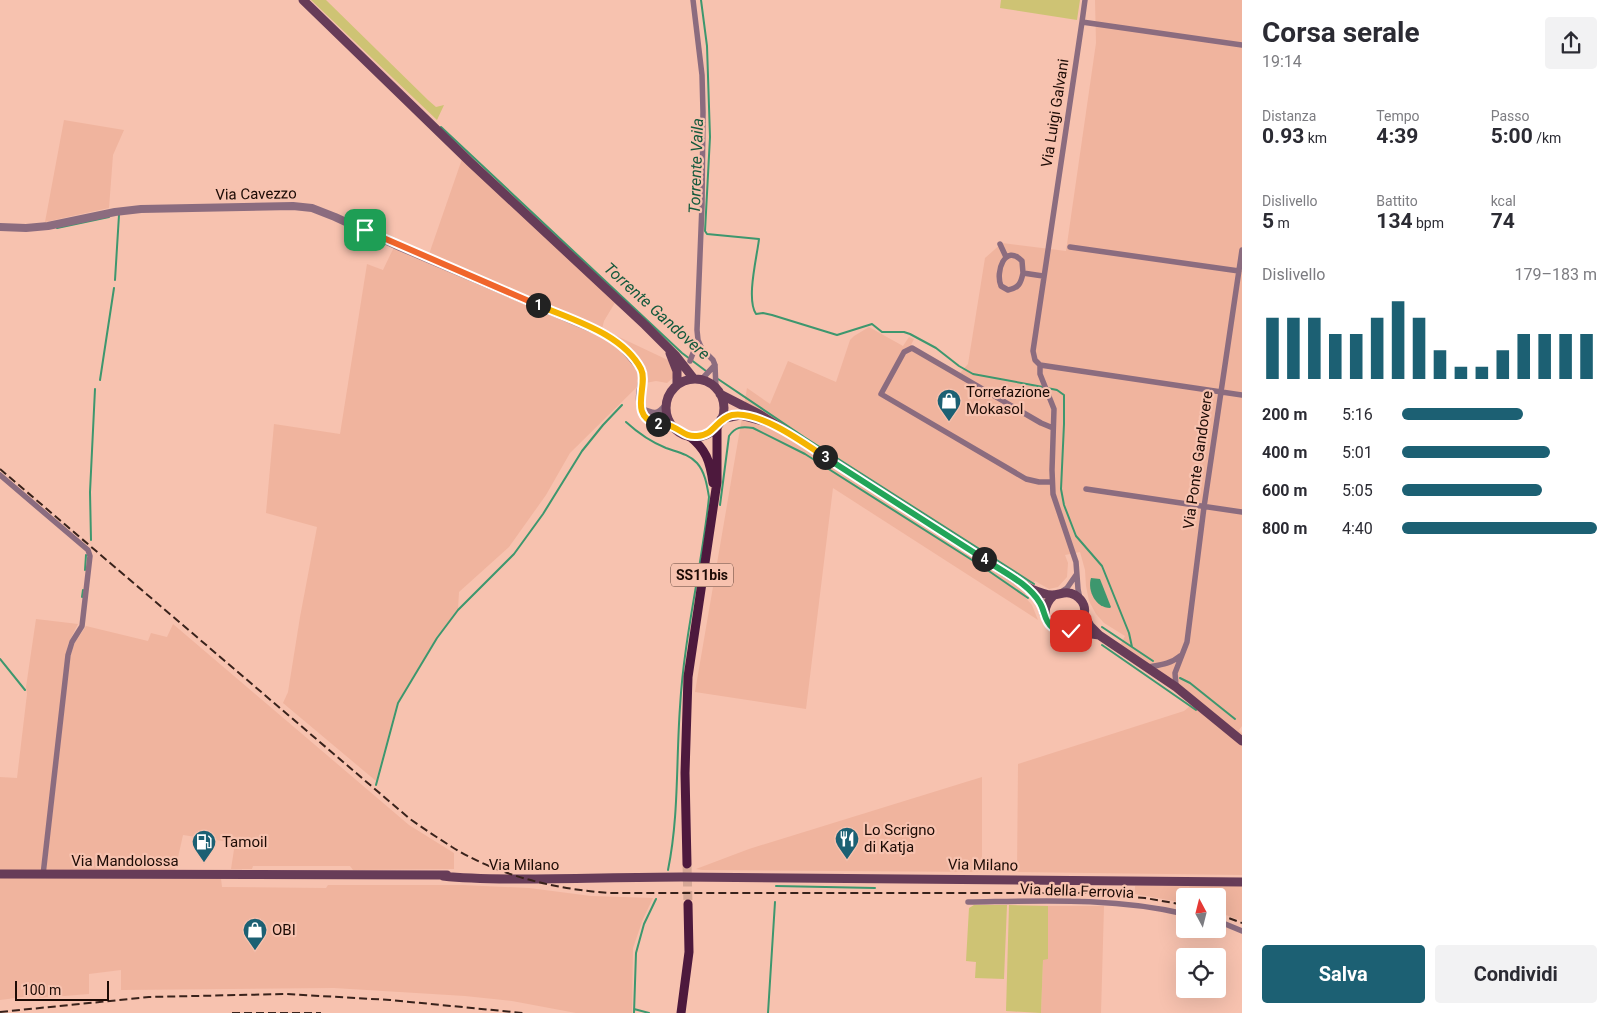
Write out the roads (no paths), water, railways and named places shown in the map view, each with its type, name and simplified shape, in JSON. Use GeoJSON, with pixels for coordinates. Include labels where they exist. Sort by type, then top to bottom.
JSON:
{"type":"FeatureCollection","features":[{"type":"Feature","properties":{"kind":"main road"},"geometry":{"type":"LineString","coordinates":[[303,0],[470,162],[700,378],[1029,588],[1041,603],[1051,627],[1064,632],[1071,631],[1099,636]]}},
{"type":"Feature","properties":{"kind":"main road"},"geometry":{"type":"LineString","coordinates":[[666,346],[677,370],[677,385]]}},
{"type":"Feature","properties":{"kind":"main road"},"geometry":{"type":"LineString","coordinates":[[700,378],[677,385],[669,395],[666,414],[672,426],[683,434],[689,436],[703,435],[710,432],[719,422],[723,405],[717,389]]}},
{"type":"Feature","properties":{"kind":"main road"},"geometry":{"type":"LineString","coordinates":[[719,422],[740,415],[776,425]]}},
{"type":"Feature","properties":{"kind":"main road","name":"SS11bis"},"geometry":{"type":"LineString","coordinates":[[687,864],[685,773],[688,677],[717,482],[719,422]]}},
{"type":"Feature","properties":{"kind":"main road","name":"SS11bis"},"geometry":{"type":"LineString","coordinates":[[689,436],[700,444],[706,453],[712,474],[714,498]]}},
{"type":"Feature","properties":{"kind":"main road"},"geometry":{"type":"LineString","coordinates":[[1029,588],[1057,594],[1068,593],[1081,601],[1084,608],[1082,622],[1071,631]]}},
{"type":"Feature","properties":{"kind":"main road"},"geometry":{"type":"LineString","coordinates":[[1045,614],[1048,600],[1057,594]]}},
{"type":"Feature","properties":{"kind":"main road"},"geometry":{"type":"LineString","coordinates":[[1084,615],[1090,626],[1099,636],[1176,687],[1242,741]]}},
{"type":"Feature","properties":{"kind":"main road","name":"Via Mandolossa"},"geometry":{"type":"LineString","coordinates":[[0,874],[340,876]]}},
{"type":"Feature","properties":{"kind":"main road","name":"Via Milano"},"geometry":{"type":"LineString","coordinates":[[340,876],[555,874],[605,877],[1242,882]]}},
{"type":"Feature","properties":{"kind":"main road"},"geometry":{"type":"LineString","coordinates":[[681,1013],[689,952],[688,904]]}},
{"type":"Feature","properties":{"kind":"street"},"geometry":{"type":"LineString","coordinates":[[690,361],[698,340],[704,112],[702,75],[693,0]]}},
{"type":"Feature","properties":{"kind":"street","name":"Via Luigi Galvani"},"geometry":{"type":"LineString","coordinates":[[1081,601],[1076,575],[1076,562],[1056,503],[1052,482],[1054,409],[1040,374],[1040,365],[1035,360],[1033,351],[1085,0]]}},
{"type":"Feature","properties":{"kind":"street"},"geometry":{"type":"LineString","coordinates":[[1082,22],[1242,46]]}},
{"type":"Feature","properties":{"kind":"street","name":"Via Cavezzo"},"geometry":{"type":"LineString","coordinates":[[0,227],[26,228],[48,226],[115,212],[141,210],[294,206],[312,208],[612,337],[642,370],[643,377],[640,396],[642,410]]}},
{"type":"Feature","properties":{"kind":"street"},"geometry":{"type":"LineString","coordinates":[[1000,244],[1006,257]]}},
{"type":"Feature","properties":{"kind":"street"},"geometry":{"type":"LineString","coordinates":[[1070,247],[1239,271]]}},
{"type":"Feature","properties":{"kind":"street","name":"Via Ponte Gandovere"},"geometry":{"type":"LineString","coordinates":[[1176,687],[1175,673],[1187,642],[1220,392],[1242,250]]}},
{"type":"Feature","properties":{"kind":"street"},"geometry":{"type":"LineString","coordinates":[[1010,255],[1019,258],[1023,266],[1023,273],[1020,284],[1016,287],[1008,290],[1001,286],[1000,270],[1002,260],[1006,257],[1010,255]]}},
{"type":"Feature","properties":{"kind":"street"},"geometry":{"type":"LineString","coordinates":[[1023,273],[1043,276]]}},
{"type":"Feature","properties":{"kind":"street"},"geometry":{"type":"LineString","coordinates":[[698,340],[702,349],[713,360],[715,365],[717,389]]}},
{"type":"Feature","properties":{"kind":"street"},"geometry":{"type":"LineString","coordinates":[[1052,482],[1026,479],[881,394],[904,352],[912,348],[1041,423],[1054,428]]}},
{"type":"Feature","properties":{"kind":"street"},"geometry":{"type":"LineString","coordinates":[[700,378],[715,365]]}},
{"type":"Feature","properties":{"kind":"street"},"geometry":{"type":"LineString","coordinates":[[1040,365],[1242,395]]}},
{"type":"Feature","properties":{"kind":"street"},"geometry":{"type":"LineString","coordinates":[[642,410],[655,414],[661,413],[666,406]]}},
{"type":"Feature","properties":{"kind":"street"},"geometry":{"type":"LineString","coordinates":[[642,410],[651,423],[672,426]]}},
{"type":"Feature","properties":{"kind":"street"},"geometry":{"type":"LineString","coordinates":[[0,475],[88,550],[90,556],[82,626],[72,642],[68,655],[44,875]]}},
{"type":"Feature","properties":{"kind":"street"},"geometry":{"type":"LineString","coordinates":[[1086,489],[1242,512]]}},
{"type":"Feature","properties":{"kind":"street"},"geometry":{"type":"LineString","coordinates":[[1057,594],[1067,588],[1076,575]]}},
{"type":"Feature","properties":{"kind":"street"},"geometry":{"type":"LineString","coordinates":[[1148,667],[1176,660],[1183,653]]}},
{"type":"Feature","properties":{"kind":"street","name":"Via della Ferrovia"},"geometry":{"type":"LineString","coordinates":[[968,902],[1110,902],[1162,908],[1176,912]]}},
{"type":"Feature","properties":{"kind":"street"},"geometry":{"type":"LineString","coordinates":[[1226,924],[1242,931]]}},
{"type":"Feature","properties":{"kind":"waterway","name":"Torrente Vaila"},"geometry":{"type":"LineString","coordinates":[[701,0],[707,46],[710,137],[705,231],[707,234],[759,239],[752,288],[753,307],[756,314],[772,315],[837,335],[872,324],[882,332],[904,332],[936,348],[959,366],[973,374],[1043,387]]}},
{"type":"Feature","properties":{"kind":"waterway","name":"Torrente Gandovere"},"geometry":{"type":"LineString","coordinates":[[441,127],[682,353],[706,371]]}},
{"type":"Feature","properties":{"kind":"waterway"},"geometry":{"type":"LineString","coordinates":[[115,280],[119,215]]}},
{"type":"Feature","properties":{"kind":"waterway"},"geometry":{"type":"LineString","coordinates":[[57,228],[109,217]]}},
{"type":"Feature","properties":{"kind":"waterway"},"geometry":{"type":"LineString","coordinates":[[385,236],[516,292]]}},
{"type":"Feature","properties":{"kind":"waterway"},"geometry":{"type":"LineString","coordinates":[[100,380],[114,288]]}},
{"type":"Feature","properties":{"kind":"waterway","name":"Torrente Gandovere"},"geometry":{"type":"LineString","coordinates":[[718,379],[804,437],[1034,584]]}},
{"type":"Feature","properties":{"kind":"waterway","name":"Torrente Vaila"},"geometry":{"type":"LineString","coordinates":[[1047,388],[1057,390],[1064,395],[1061,489],[1064,505],[1076,536],[1102,566],[1129,633],[1132,647]]}},
{"type":"Feature","properties":{"kind":"waterway"},"geometry":{"type":"LineString","coordinates":[[91,540],[90,492],[95,389]]}},
{"type":"Feature","properties":{"kind":"waterway"},"geometry":{"type":"LineString","coordinates":[[376,785],[398,703],[437,638],[458,610],[514,554],[543,514],[582,451],[622,405]]}},
{"type":"Feature","properties":{"kind":"waterway"},"geometry":{"type":"LineString","coordinates":[[626,422],[655,443],[687,455],[694,460],[704,475],[709,497],[682,680],[676,809],[668,870]]}},
{"type":"Feature","properties":{"kind":"waterway"},"geometry":{"type":"LineString","coordinates":[[720,505],[729,436],[739,428],[753,428],[805,454],[983,567],[1028,598]]}},
{"type":"Feature","properties":{"kind":"waterway"},"geometry":{"type":"LineString","coordinates":[[85,570],[86,555]]}},
{"type":"Feature","properties":{"kind":"waterway"},"geometry":{"type":"LineString","coordinates":[[82,597],[83,590]]}},
{"type":"Feature","properties":{"kind":"waterway","name":"Torrente Gandovere"},"geometry":{"type":"LineString","coordinates":[[1102,627],[1153,661]]}},
{"type":"Feature","properties":{"kind":"waterway"},"geometry":{"type":"LineString","coordinates":[[1102,645],[1196,710]]}},
{"type":"Feature","properties":{"kind":"waterway"},"geometry":{"type":"LineString","coordinates":[[0,659],[25,690]]}},
{"type":"Feature","properties":{"kind":"waterway","name":"Torrente Gandovere"},"geometry":{"type":"LineString","coordinates":[[1180,678],[1190,683],[1235,719]]}},
{"type":"Feature","properties":{"kind":"waterway"},"geometry":{"type":"LineString","coordinates":[[776,886],[875,888]]}},
{"type":"Feature","properties":{"kind":"waterway"},"geometry":{"type":"LineString","coordinates":[[634,1013],[636,953],[644,924],[656,899]]}},
{"type":"Feature","properties":{"kind":"waterway"},"geometry":{"type":"LineString","coordinates":[[768,1013],[775,902]]}},
{"type":"Feature","properties":{"kind":"waterway"},"geometry":{"type":"LineString","coordinates":[[634,1009],[649,1013]]}},
{"type":"Feature","properties":{"kind":"tunnel"},"geometry":{"type":"LineString","coordinates":[[687,864],[688,904]]}},
{"type":"Feature","properties":{"kind":"railway"},"geometry":{"type":"LineString","coordinates":[[0,469],[410,819],[452,847],[489,866],[548,884],[609,893],[1086,893],[1145,898],[1176,903]]}},
{"type":"Feature","properties":{"kind":"railway"},"geometry":{"type":"LineString","coordinates":[[1226,917],[1242,923]]}},
{"type":"Feature","properties":{"kind":"railway"},"geometry":{"type":"LineString","coordinates":[[0,1012],[149,997],[286,994],[390,1000],[523,1013]]}},
{"type":"Feature","properties":{"kind":"railway"},"geometry":{"type":"LineString","coordinates":[[232,1013],[321,1013]]}},
{"type":"Feature","properties":{"kind":"place","name":"Torrefazione Mokasol"},"geometry":{"type":"Point","coordinates":[949,422]}},
{"type":"Feature","properties":{"kind":"place","name":"Lo Scrigno di Katja"},"geometry":{"type":"Point","coordinates":[847,860]}},
{"type":"Feature","properties":{"kind":"place","name":"Tamoil"},"geometry":{"type":"Point","coordinates":[204,863]}},
{"type":"Feature","properties":{"kind":"place","name":"OBI"},"geometry":{"type":"Point","coordinates":[255,951]}}]}
